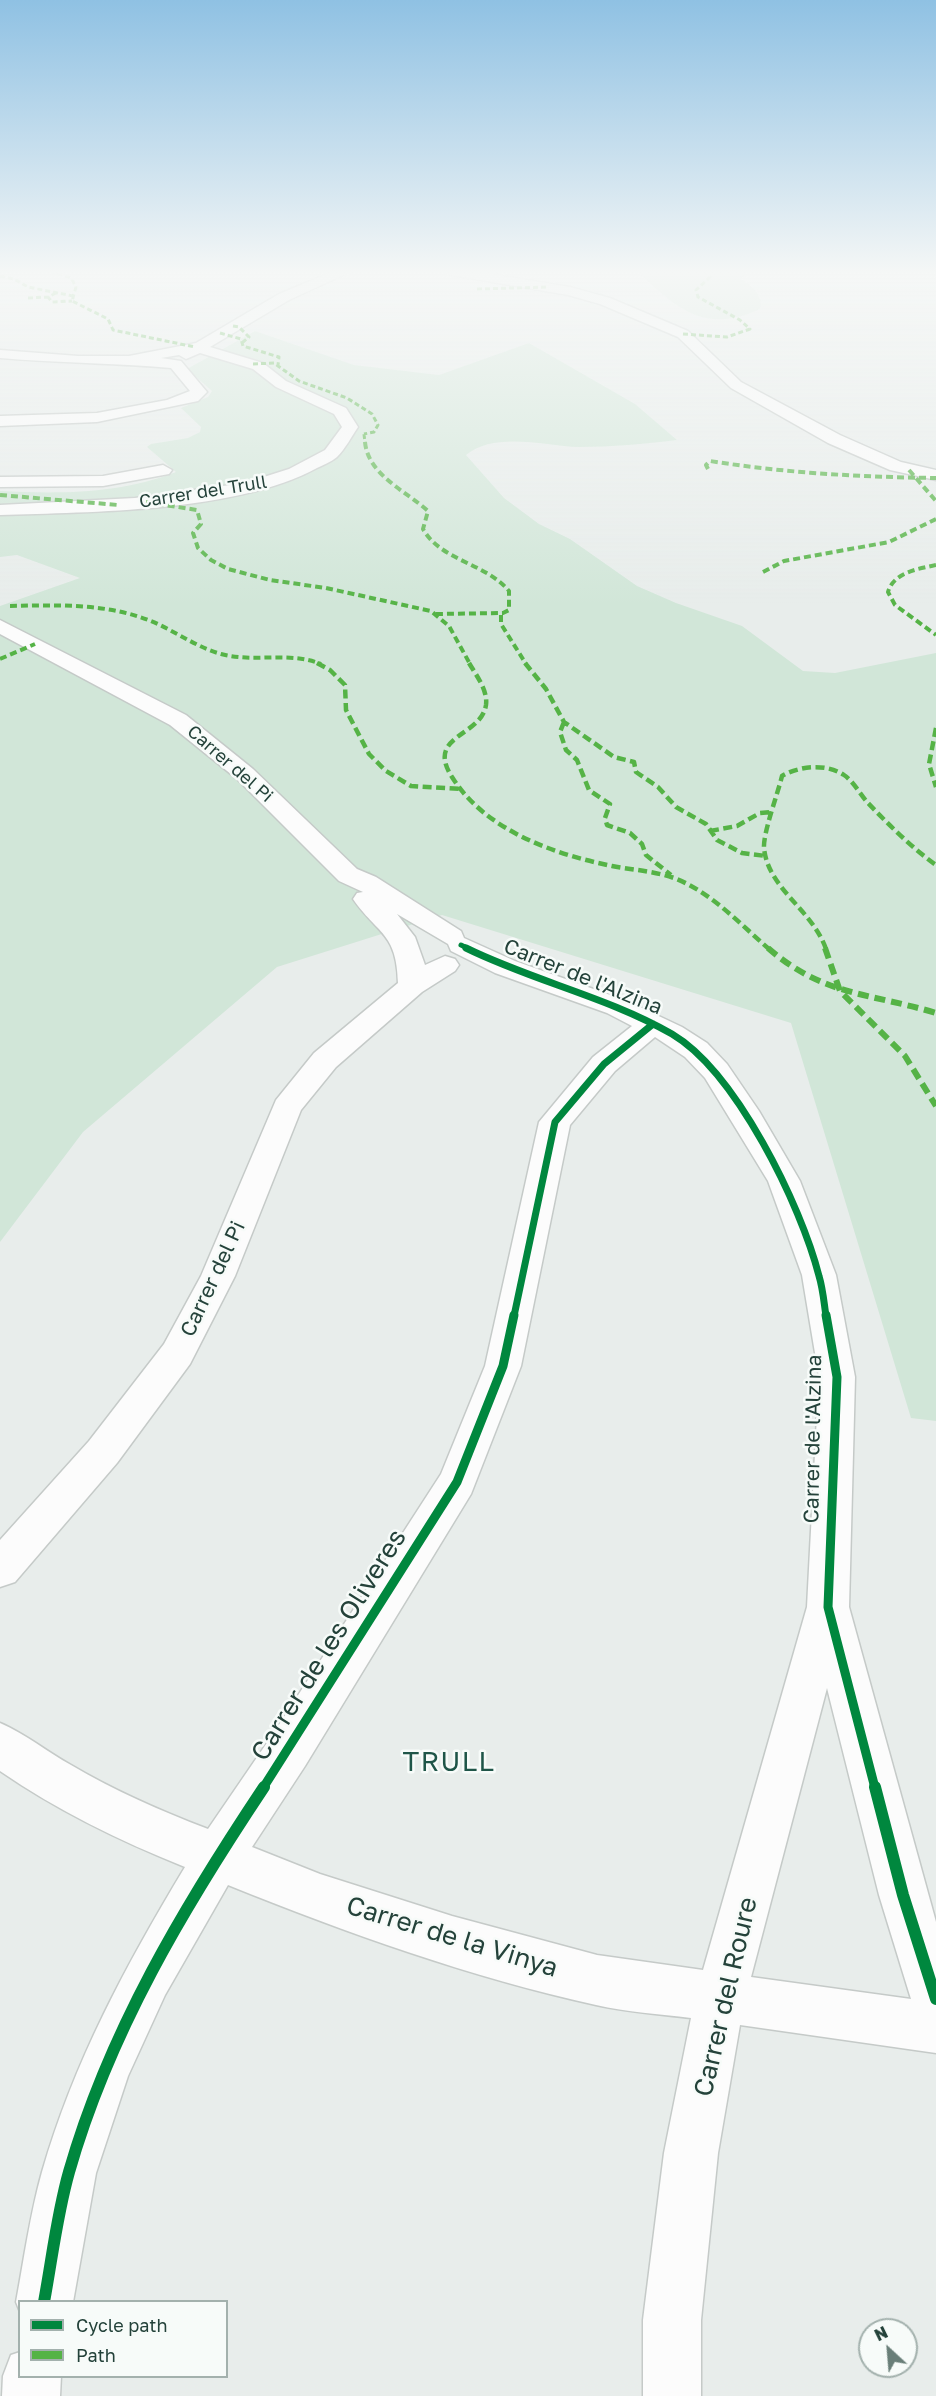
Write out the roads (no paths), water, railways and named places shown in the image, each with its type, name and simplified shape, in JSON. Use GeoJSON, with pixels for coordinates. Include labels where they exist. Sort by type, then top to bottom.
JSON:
{"type":"FeatureCollection","features":[{"type":"Feature","properties":{"kind":"street"},"geometry":{"type":"LineString","coordinates":[[0,421],[76,421],[121,416],[192,398],[199,392],[191,383]]}},
{"type":"Feature","properties":{"kind":"street","name":"Carrer del Trull"},"geometry":{"type":"LineString","coordinates":[[0,510],[118,505],[271,482],[316,464],[332,453],[347,435],[350,427],[348,421],[334,408],[279,383]]}},
{"type":"Feature","properties":{"kind":"street"},"geometry":{"type":"LineString","coordinates":[[735,383],[856,450],[909,470],[936,475]]}},
{"type":"Feature","properties":{"kind":"street","name":"Carrer del Trull"},"geometry":{"type":"LineString","coordinates":[[0,483],[103,481],[163,470]]}},
{"type":"Feature","properties":{"kind":"street","name":"Carrer del Pi"},"geometry":{"type":"LineString","coordinates":[[0,626],[150,704],[204,738],[348,875],[367,883],[451,953]]}},
{"type":"Feature","properties":{"kind":"street","name":"Carrer del Pi"},"geometry":{"type":"LineString","coordinates":[[348,875],[352,886],[393,924],[411,965]]}},
{"type":"Feature","properties":{"kind":"street","name":"Carrer del Pi"},"geometry":{"type":"LineString","coordinates":[[0,1569],[103,1452],[177,1354],[218,1276],[287,1107],[325,1060],[411,965],[451,953]]}},
{"type":"Feature","properties":{"kind":"street","name":"Carrer de l'Alzina"},"geometry":{"type":"LineString","coordinates":[[451,953],[505,967],[607,1003],[653,1024],[696,1050],[716,1071],[748,1119],[784,1181],[819,1275],[837,1377],[828,1607],[903,1895],[936,1999]]}},
{"type":"Feature","properties":{"kind":"street","name":"Carrer de les Oliveres"},"geometry":{"type":"LineString","coordinates":[[44,2300],[69,2174],[104,2070],[147,1977],[217,1858],[289,1750],[457,1482],[503,1366],[555,1122],[604,1064],[653,1024]]}},
{"type":"Feature","properties":{"kind":"street","name":"Carrer del Roure"},"geometry":{"type":"LineString","coordinates":[[672,2396],[672,2320],[691,2153],[720,1998],[828,1607]]}},
{"type":"Feature","properties":{"kind":"street","name":"Carrer de la Vinya"},"geometry":{"type":"LineString","coordinates":[[0,1746],[54,1781],[130,1822],[320,1898],[452,1941],[597,1980],[936,2028]]}},
{"type":"Feature","properties":{"kind":"street"},"geometry":{"type":"LineString","coordinates":[[31,2396],[32,2378]]}},
{"type":"Feature","properties":{"kind":"district","name":"TRULL"},"geometry":{"type":"Point","coordinates":[449,1762]}}]}
